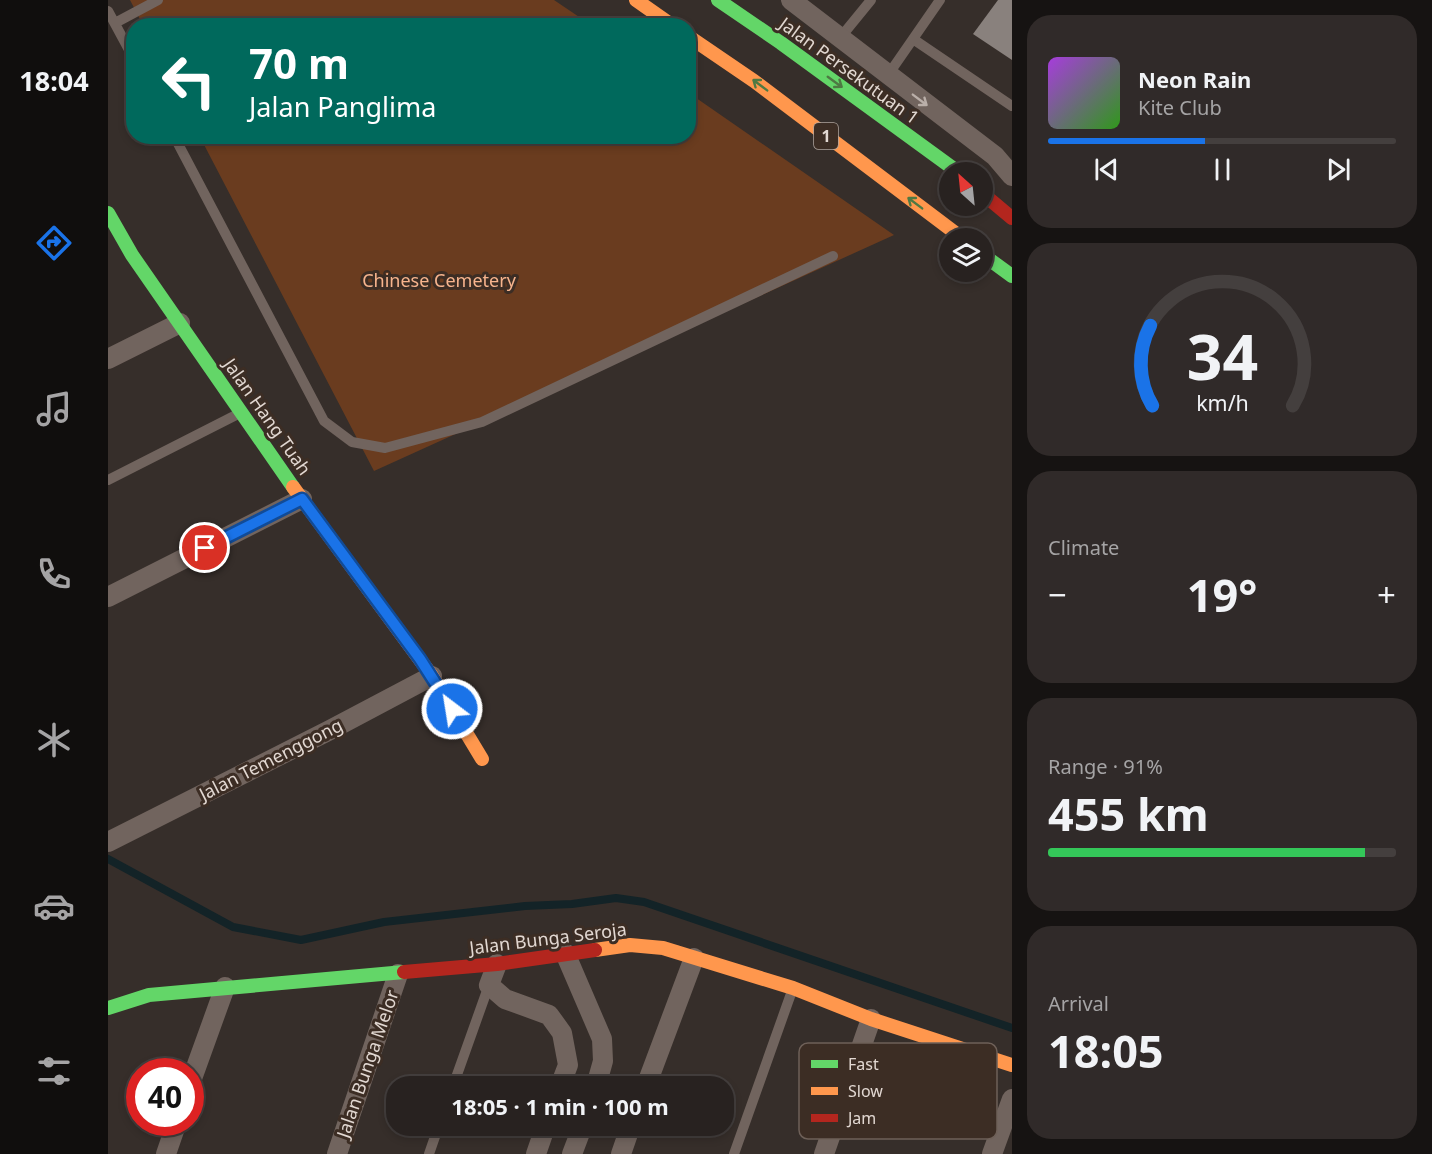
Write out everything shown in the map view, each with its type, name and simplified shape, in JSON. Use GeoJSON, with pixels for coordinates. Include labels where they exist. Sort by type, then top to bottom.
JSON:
{"type":"FeatureCollection","features":[{"type":"Feature","properties":{"kind":"main road"},"geometry":{"type":"LineString","coordinates":[[636,0],[662,18]]}},
{"type":"Feature","properties":{"kind":"main road","name":"Jalan Persekutuan 1"},"geometry":{"type":"LineString","coordinates":[[718,0],[782,43],[943,162]]}},
{"type":"Feature","properties":{"kind":"main road","name":"1"},"geometry":{"type":"LineString","coordinates":[[696,41],[754,81],[949,228]]}},
{"type":"Feature","properties":{"kind":"main road"},"geometry":{"type":"LineString","coordinates":[[993,202],[1012,218]]}},
{"type":"Feature","properties":{"kind":"main road","name":"Jalan Hang Tuah"},"geometry":{"type":"LineString","coordinates":[[108,213],[132,255],[302,499],[432,676],[482,759]]}},
{"type":"Feature","properties":{"kind":"main road"},"geometry":{"type":"LineString","coordinates":[[993,262],[1012,276]]}},
{"type":"Feature","properties":{"kind":"main road","name":"Jalan Bunga Seroja"},"geometry":{"type":"LineString","coordinates":[[108,1008],[149,995],[497,964],[630,945],[663,948],[793,988],[871,1019],[945,1043]]}},
{"type":"Feature","properties":{"kind":"main road","name":"Jalan Bunga Seroja"},"geometry":{"type":"LineString","coordinates":[[997,1060],[1012,1065]]}},
{"type":"Feature","properties":{"kind":"street"},"geometry":{"type":"LineString","coordinates":[[791,0],[888,75],[1003,159],[1012,176]]}},
{"type":"Feature","properties":{"kind":"street"},"geometry":{"type":"LineString","coordinates":[[108,359],[180,323]]}},
{"type":"Feature","properties":{"kind":"street"},"geometry":{"type":"LineString","coordinates":[[108,597],[302,499]]}},
{"type":"Feature","properties":{"kind":"street","name":"Jalan Temenggong"},"geometry":{"type":"LineString","coordinates":[[108,842],[432,676]]}},
{"type":"Feature","properties":{"kind":"street"},"geometry":{"type":"LineString","coordinates":[[565,953],[602,1039],[603,1061],[599,1076]]}},
{"type":"Feature","properties":{"kind":"street"},"geometry":{"type":"LineString","coordinates":[[650,1076],[694,958]]}},
{"type":"Feature","properties":{"kind":"street"},"geometry":{"type":"LineString","coordinates":[[497,964],[489,985],[505,999],[549,1015],[562,1033],[568,1065],[564,1076]]}},
{"type":"Feature","properties":{"kind":"street","name":"Jalan Bunga Melor"},"geometry":{"type":"LineString","coordinates":[[337,1154],[398,974]]}},
{"type":"Feature","properties":{"kind":"street"},"geometry":{"type":"LineString","coordinates":[[199,1058],[225,987]]}},
{"type":"Feature","properties":{"kind":"street"},"geometry":{"type":"LineString","coordinates":[[863,1043],[871,1019]]}},
{"type":"Feature","properties":{"kind":"street"},"geometry":{"type":"LineString","coordinates":[[992,1154],[1012,1099]]}},
{"type":"Feature","properties":{"kind":"street"},"geometry":{"type":"LineString","coordinates":[[166,1154],[172,1136]]}},
{"type":"Feature","properties":{"kind":"street"},"geometry":{"type":"LineString","coordinates":[[536,1154],[542,1136]]}},
{"type":"Feature","properties":{"kind":"street"},"geometry":{"type":"LineString","coordinates":[[572,1154],[579,1136]]}},
{"type":"Feature","properties":{"kind":"street"},"geometry":{"type":"LineString","coordinates":[[621,1154],[628,1136]]}},
{"type":"Feature","properties":{"kind":"street"},"geometry":{"type":"LineString","coordinates":[[824,1154],[829,1139]]}},
{"type":"Feature","properties":{"kind":"lane"},"geometry":{"type":"LineString","coordinates":[[115,23],[158,0]]}},
{"type":"Feature","properties":{"kind":"lane"},"geometry":{"type":"LineString","coordinates":[[840,38],[872,0]]}},
{"type":"Feature","properties":{"kind":"lane"},"geometry":{"type":"LineString","coordinates":[[888,75],[940,0]]}},
{"type":"Feature","properties":{"kind":"lane"},"geometry":{"type":"LineString","coordinates":[[108,10],[126,44]]}},
{"type":"Feature","properties":{"kind":"lane"},"geometry":{"type":"LineString","coordinates":[[913,39],[1012,106]]}},
{"type":"Feature","properties":{"kind":"lane"},"geometry":{"type":"LineString","coordinates":[[178,144],[324,421],[352,442],[385,448],[482,422],[833,256]]}},
{"type":"Feature","properties":{"kind":"lane"},"geometry":{"type":"LineString","coordinates":[[108,480],[242,412]]}},
{"type":"Feature","properties":{"kind":"lane"},"geometry":{"type":"LineString","coordinates":[[457,1076],[489,985]]}},
{"type":"Feature","properties":{"kind":"lane"},"geometry":{"type":"LineString","coordinates":[[734,1154],[793,988]]}},
{"type":"Feature","properties":{"kind":"lane"},"geometry":{"type":"LineString","coordinates":[[429,1154],[435,1136]]}},
{"type":"Feature","properties":{"kind":"green space"},"geometry":{"type":"Polygon","coordinates":[[[130,0],[554,0],[581,18],[139,18],[130,0]]]}},
{"type":"Feature","properties":{"kind":"green space","name":"Chinese Cemetery"},"geometry":{"type":"Polygon","coordinates":[[[696,98],[894,235],[374,471],[204,144],[696,144],[696,98]]]}},
{"type":"Feature","properties":{"kind":"building"},"geometry":{"type":"Polygon","coordinates":[[[998,0],[1012,0],[1012,60],[973,34],[998,0]]]}},
{"type":"Feature","properties":{"kind":"waterway"},"geometry":{"type":"LineString","coordinates":[[108,859],[233,927],[301,940],[384,922],[525,906],[572,904],[616,898],[644,902],[1012,1028]]}},
{"type":"Feature","properties":{"kind":"traffic: fast"},"geometry":{"type":"LineString","coordinates":[[718,0],[944,162]]}},
{"type":"Feature","properties":{"kind":"traffic: fast"},"geometry":{"type":"LineString","coordinates":[[108,213],[132,255],[293,487]]}},
{"type":"Feature","properties":{"kind":"traffic: fast"},"geometry":{"type":"LineString","coordinates":[[993,262],[1012,276]]}},
{"type":"Feature","properties":{"kind":"traffic: fast"},"geometry":{"type":"LineString","coordinates":[[108,1008],[149,995],[404,972]]}},
{"type":"Feature","properties":{"kind":"traffic: slow"},"geometry":{"type":"LineString","coordinates":[[636,0],[662,18]]}},
{"type":"Feature","properties":{"kind":"traffic: slow"},"geometry":{"type":"LineString","coordinates":[[696,41],[754,81],[949,228]]}},
{"type":"Feature","properties":{"kind":"traffic: slow"},"geometry":{"type":"LineString","coordinates":[[293,487],[432,676],[482,759]]}},
{"type":"Feature","properties":{"kind":"traffic: slow"},"geometry":{"type":"LineString","coordinates":[[595,950],[630,945],[663,948],[793,988],[871,1019],[945,1043]]}},
{"type":"Feature","properties":{"kind":"traffic: slow"},"geometry":{"type":"LineString","coordinates":[[997,1060],[1012,1065]]}},
{"type":"Feature","properties":{"kind":"traffic: jam"},"geometry":{"type":"LineString","coordinates":[[993,202],[1012,218]]}},
{"type":"Feature","properties":{"kind":"traffic: jam"},"geometry":{"type":"LineString","coordinates":[[404,972],[497,964],[595,950]]}},
{"type":"Feature","properties":{"kind":"route"},"geometry":{"type":"LineString","coordinates":[[205,548],[302,499],[420,659],[452,709]]}}]}
